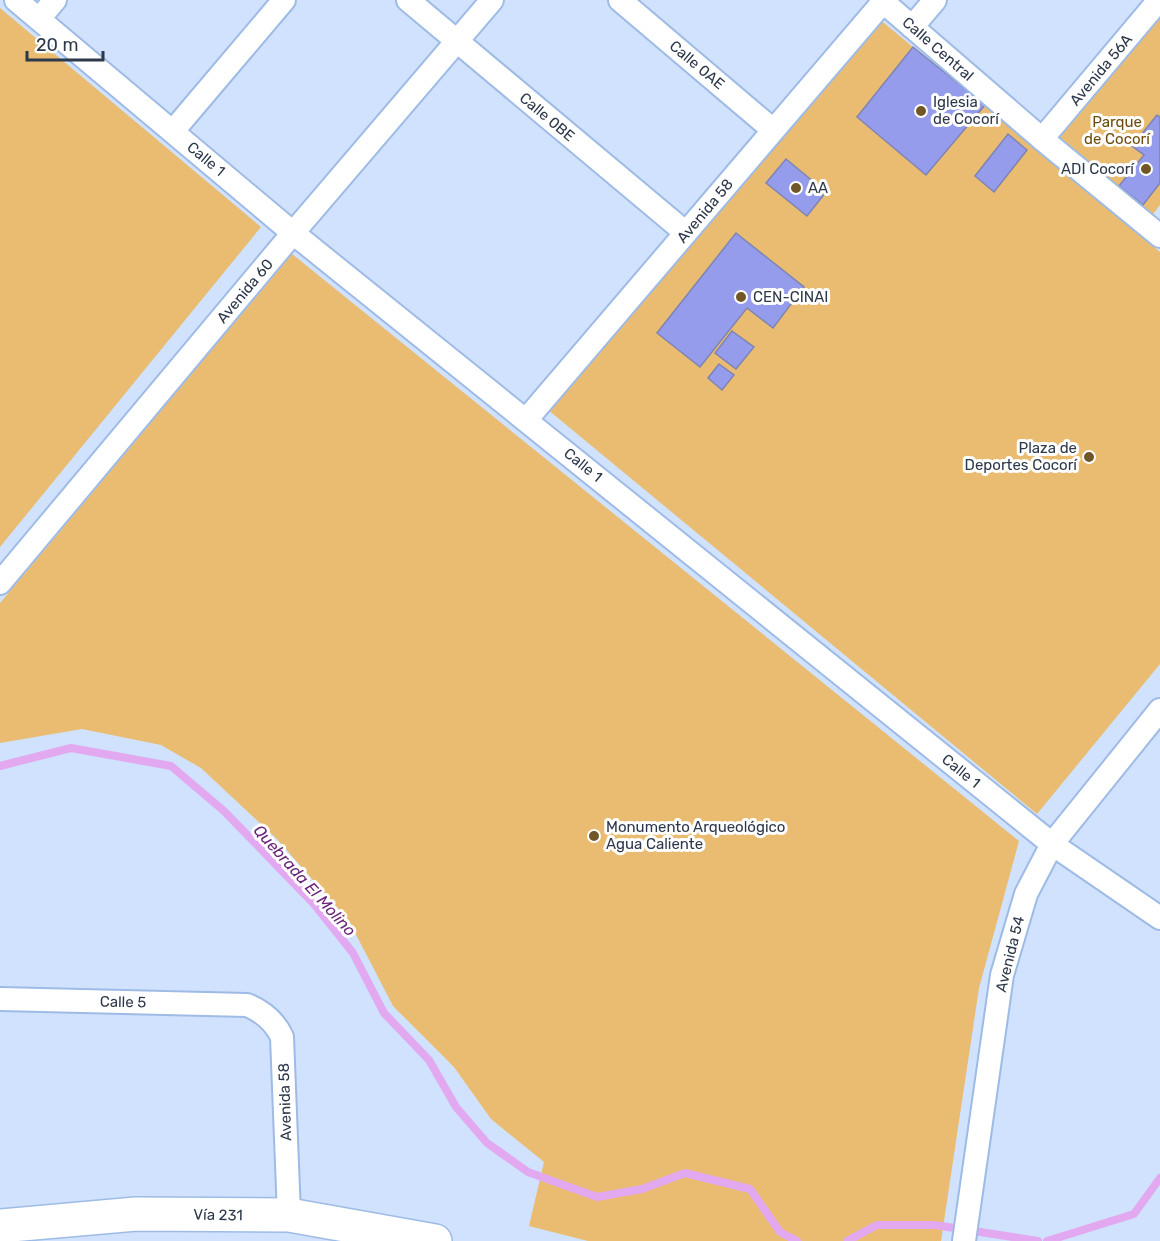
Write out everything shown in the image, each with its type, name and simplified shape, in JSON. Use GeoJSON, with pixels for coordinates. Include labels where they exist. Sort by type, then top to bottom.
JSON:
{"type":"FeatureCollection","features":[{"type":"Feature","properties":{"kind":"main road","name":"Vía 231"},"geometry":{"type":"LineString","coordinates":[[0,1226],[136,1214],[289,1215],[435,1241]]}},
{"type":"Feature","properties":{"kind":"street","name":"Calle 1"},"geometry":{"type":"LineString","coordinates":[[16,0],[293,233],[1052,844],[1160,918]]}},
{"type":"Feature","properties":{"kind":"street"},"geometry":{"type":"LineString","coordinates":[[39,19],[55,0]]}},
{"type":"Feature","properties":{"kind":"street"},"geometry":{"type":"LineString","coordinates":[[173,131],[284,0]]}},
{"type":"Feature","properties":{"kind":"street","name":"Calle 0BE"},"geometry":{"type":"LineString","coordinates":[[408,0],[686,234]]}},
{"type":"Feature","properties":{"kind":"street","name":"Avenida 60"},"geometry":{"type":"LineString","coordinates":[[0,583],[293,233],[492,0]]}},
{"type":"Feature","properties":{"kind":"street","name":"Calle 0AE"},"geometry":{"type":"LineString","coordinates":[[620,0],[773,130]]}},
{"type":"Feature","properties":{"kind":"street"},"geometry":{"type":"LineString","coordinates":[[912,27],[935,0]]}},
{"type":"Feature","properties":{"kind":"street","name":"Avenida 56A"},"geometry":{"type":"LineString","coordinates":[[1042,139],[1159,0]]}},
{"type":"Feature","properties":{"kind":"street","name":"Avenida 58"},"geometry":{"type":"LineString","coordinates":[[526,420],[882,1]]}},
{"type":"Feature","properties":{"kind":"street","name":"Calle Central"},"geometry":{"type":"LineString","coordinates":[[882,1],[1042,139],[1157,229]]}},
{"type":"Feature","properties":{"kind":"street","name":"Avenida 54"},"geometry":{"type":"LineString","coordinates":[[964,1241],[1002,975],[1026,894],[1052,844],[1160,710]]}},
{"type":"Feature","properties":{"kind":"street","name":"Calle 5"},"geometry":{"type":"LineString","coordinates":[[0,999],[247,1005]]}},
{"type":"Feature","properties":{"kind":"street","name":"Avenida 58"},"geometry":{"type":"LineString","coordinates":[[247,1005],[270,1020],[282,1037],[289,1215]]}},
{"type":"Feature","properties":{"kind":"green space"},"geometry":{"type":"Polygon","coordinates":[[[0,8],[261,227],[0,547],[0,8]]]}},
{"type":"Feature","properties":{"kind":"green space","name":"Parque de Cocorí"},"geometry":{"type":"Polygon","coordinates":[[[1160,13],[1160,205],[1150,218],[1057,136],[1160,13]]]}},
{"type":"Feature","properties":{"kind":"green space"},"geometry":{"type":"Polygon","coordinates":[[[878,18],[913,47],[857,117],[926,175],[985,105],[1160,252],[1160,664],[1037,814],[547,409],[878,18]],[[766,183],[807,216],[826,192],[766,183]]]}},
{"type":"Feature","properties":{"kind":"green space"},"geometry":{"type":"Polygon","coordinates":[[[292,254],[1019,841],[979,988],[941,1241],[588,1241],[529,1226],[544,1162],[491,1119],[454,1067],[393,1006],[349,921],[277,839],[201,768],[161,745],[82,729],[0,743],[0,603],[292,254]]]}},
{"type":"Feature","properties":{"kind":"building","name":"Iglesia de Cocorí"},"geometry":{"type":"Polygon","coordinates":[[[913,47],[985,105],[926,175],[857,117],[913,47]]]}},
{"type":"Feature","properties":{"kind":"building","name":"ADI Cocorí"},"geometry":{"type":"Polygon","coordinates":[[[1157,115],[1160,117],[1160,183],[1143,205],[1119,186],[1144,155],[1132,146],[1157,115]]]}},
{"type":"Feature","properties":{"kind":"building"},"geometry":{"type":"Polygon","coordinates":[[[1008,134],[1027,150],[994,192],[975,176],[1008,134]]]}},
{"type":"Feature","properties":{"kind":"building","name":"AA"},"geometry":{"type":"Polygon","coordinates":[[[786,159],[826,192],[807,216],[766,183],[786,159]]]}},
{"type":"Feature","properties":{"kind":"building","name":"CEN-CINAI"},"geometry":{"type":"Polygon","coordinates":[[[736,233],[804,287],[773,328],[747,308],[700,367],[657,333],[736,233]]]}},
{"type":"Feature","properties":{"kind":"building","name":"CEN-CINAI"},"geometry":{"type":"Polygon","coordinates":[[[732,331],[754,347],[736,369],[715,353],[732,331]]]}},
{"type":"Feature","properties":{"kind":"building"},"geometry":{"type":"Polygon","coordinates":[[[719,364],[734,375],[722,390],[708,378],[719,364]]]}},
{"type":"Feature","properties":{"kind":"waterway","name":"Quebrada El Molino"},"geometry":{"type":"LineString","coordinates":[[0,766],[71,748],[171,766],[224,811],[314,904],[353,953],[384,1013],[429,1060],[456,1107],[487,1143],[528,1172],[597,1197],[642,1189],[685,1173],[750,1189],[780,1232],[797,1241]]}},
{"type":"Feature","properties":{"kind":"waterway","name":"Quebrada El Molino"},"geometry":{"type":"LineString","coordinates":[[1047,1241],[1134,1214],[1160,1178]]}},
{"type":"Feature","properties":{"kind":"waterway","name":"Quebrada El Molino"},"geometry":{"type":"LineString","coordinates":[[847,1241],[877,1225],[935,1225],[1038,1241]]}},
{"type":"Feature","properties":{"kind":"place","name":"Iglesia de Cocorí"},"geometry":{"type":"Point","coordinates":[921,111]}},
{"type":"Feature","properties":{"kind":"place","name":"ADI Cocorí"},"geometry":{"type":"Point","coordinates":[1146,169]}},
{"type":"Feature","properties":{"kind":"place","name":"AA"},"geometry":{"type":"Point","coordinates":[796,188]}},
{"type":"Feature","properties":{"kind":"place","name":"CEN-CINAI"},"geometry":{"type":"Point","coordinates":[741,297]}},
{"type":"Feature","properties":{"kind":"place","name":"Plaza de Deportes Cocorí"},"geometry":{"type":"Point","coordinates":[1089,457]}},
{"type":"Feature","properties":{"kind":"place","name":"Monumento Arqueológico Agua Caliente"},"geometry":{"type":"Point","coordinates":[594,836]}}]}
